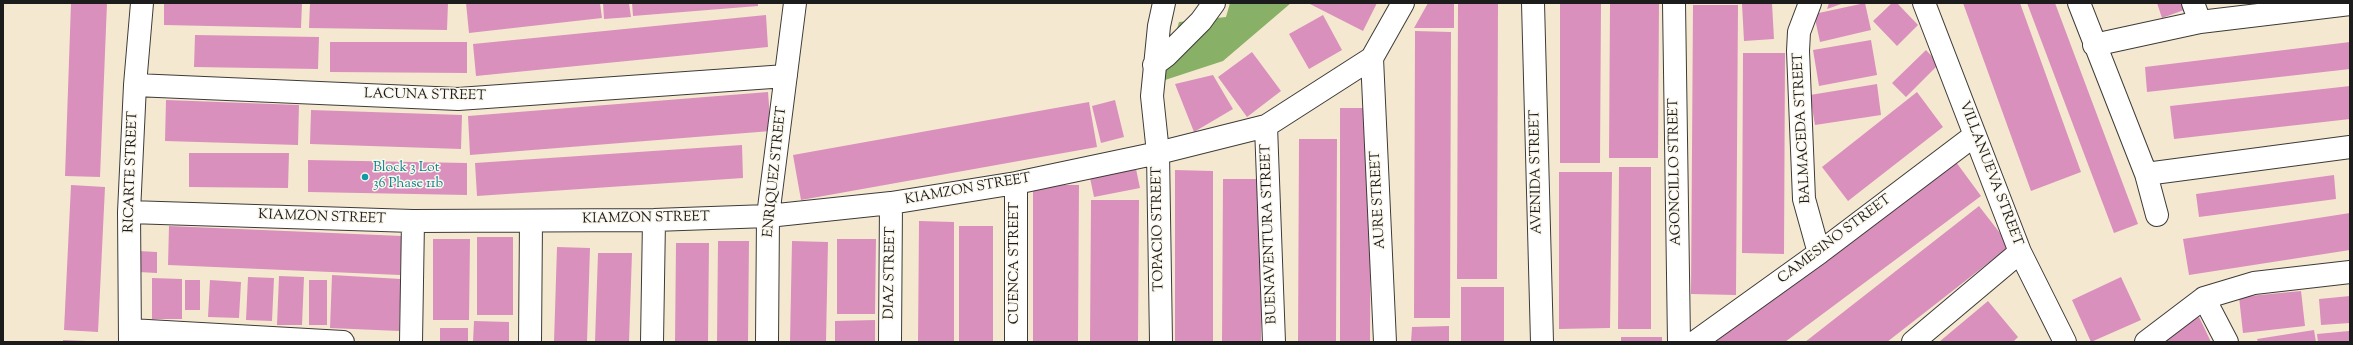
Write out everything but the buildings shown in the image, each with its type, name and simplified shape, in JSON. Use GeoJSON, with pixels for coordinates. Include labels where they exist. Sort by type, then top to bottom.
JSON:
{"type":"FeatureCollection","features":[{"type":"Feature","properties":{"kind":"street","name":"RICARTE STREET"},"geometry":{"type":"LineString","coordinates":[[130,336],[129,212],[135,85],[142,3]]}},
{"type":"Feature","properties":{"kind":"street","name":"ENRIQUEZ STREET"},"geometry":{"type":"LineString","coordinates":[[767,342],[768,216],[795,3]]}},
{"type":"Feature","properties":{"kind":"street"},"geometry":{"type":"LineString","coordinates":[[1158,153],[1152,96],[1159,26],[1164,3]]}},
{"type":"Feature","properties":{"kind":"street"},"geometry":{"type":"LineString","coordinates":[[1154,65],[1166,56],[1201,21],[1214,3]]}},
{"type":"Feature","properties":{"kind":"street","name":"TOPACIO STREET"},"geometry":{"type":"LineString","coordinates":[[1161,342],[1158,153],[1266,126],[1372,58],[1403,3]]}},
{"type":"Feature","properties":{"kind":"street","name":"AVENIDA STREET"},"geometry":{"type":"LineString","coordinates":[[1533,3],[1542,342]]}},
{"type":"Feature","properties":{"kind":"street","name":"AGONCILLO STREET"},"geometry":{"type":"LineString","coordinates":[[1674,3],[1679,342]]}},
{"type":"Feature","properties":{"kind":"street","name":"BALMACEDA STREET"},"geometry":{"type":"LineString","coordinates":[[1810,3],[1799,32],[1798,51],[1804,199],[1819,253]]}},
{"type":"Feature","properties":{"kind":"street","name":"VILLANUEVA STREET"},"geometry":{"type":"LineString","coordinates":[[1924,3],[2020,252],[2065,342]]}},
{"type":"Feature","properties":{"kind":"street"},"geometry":{"type":"LineString","coordinates":[[2079,3],[2094,46],[2146,174],[2157,215]]}},
{"type":"Feature","properties":{"kind":"street"},"geometry":{"type":"LineString","coordinates":[[2094,46],[2197,12],[2340,4]]}},
{"type":"Feature","properties":{"kind":"street","name":"AURE STREET"},"geometry":{"type":"LineString","coordinates":[[1372,58],[1385,342]]}},
{"type":"Feature","properties":{"kind":"street","name":"LACUNA STREET"},"geometry":{"type":"LineString","coordinates":[[135,85],[458,99],[786,76]]}},
{"type":"Feature","properties":{"kind":"street","name":"BUENAVENTURA STREET"},"geometry":{"type":"LineString","coordinates":[[1266,126],[1274,342]]}},
{"type":"Feature","properties":{"kind":"street","name":"CAMESINO STREET"},"geometry":{"type":"LineString","coordinates":[[1695,342],[1819,253],[1975,135]]}},
{"type":"Feature","properties":{"kind":"street"},"geometry":{"type":"LineString","coordinates":[[2146,174],[2350,147]]}},
{"type":"Feature","properties":{"kind":"street","name":"KIAMZON STREET"},"geometry":{"type":"LineString","coordinates":[[129,212],[413,221],[654,220],[768,216],[891,203],[1016,183],[1158,153]]}},
{"type":"Feature","properties":{"kind":"street","name":"CUENCA STREET"},"geometry":{"type":"LineString","coordinates":[[1016,183],[1016,342]]}},
{"type":"Feature","properties":{"kind":"street","name":"DIAZ STREET"},"geometry":{"type":"LineString","coordinates":[[890,342],[891,203]]}},
{"type":"Feature","properties":{"kind":"street"},"geometry":{"type":"LineString","coordinates":[[652,342],[654,220]]}},
{"type":"Feature","properties":{"kind":"street"},"geometry":{"type":"LineString","coordinates":[[411,342],[413,221]]}},
{"type":"Feature","properties":{"kind":"street"},"geometry":{"type":"LineString","coordinates":[[530,342],[531,221]]}},
{"type":"Feature","properties":{"kind":"street"},"geometry":{"type":"LineString","coordinates":[[1913,342],[2020,252]]}},
{"type":"Feature","properties":{"kind":"street"},"geometry":{"type":"LineString","coordinates":[[2146,342],[2204,298],[2254,283],[2350,272]]}},
{"type":"Feature","properties":{"kind":"street"},"geometry":{"type":"LineString","coordinates":[[2204,298],[2227,342]]}},
{"type":"Feature","properties":{"kind":"street"},"geometry":{"type":"LineString","coordinates":[[130,336],[343,342]]}},
{"type":"Feature","properties":{"kind":"green space"},"geometry":{"type":"Polygon","coordinates":[[[1230,3],[1291,3],[1223,61],[1162,81],[1179,22],[1226,17],[1230,3]]]}},
{"type":"Feature","properties":{"kind":"place","name":"Block 3 Lot 36 Phase 11b"},"geometry":{"type":"Point","coordinates":[365,177]}}]}
